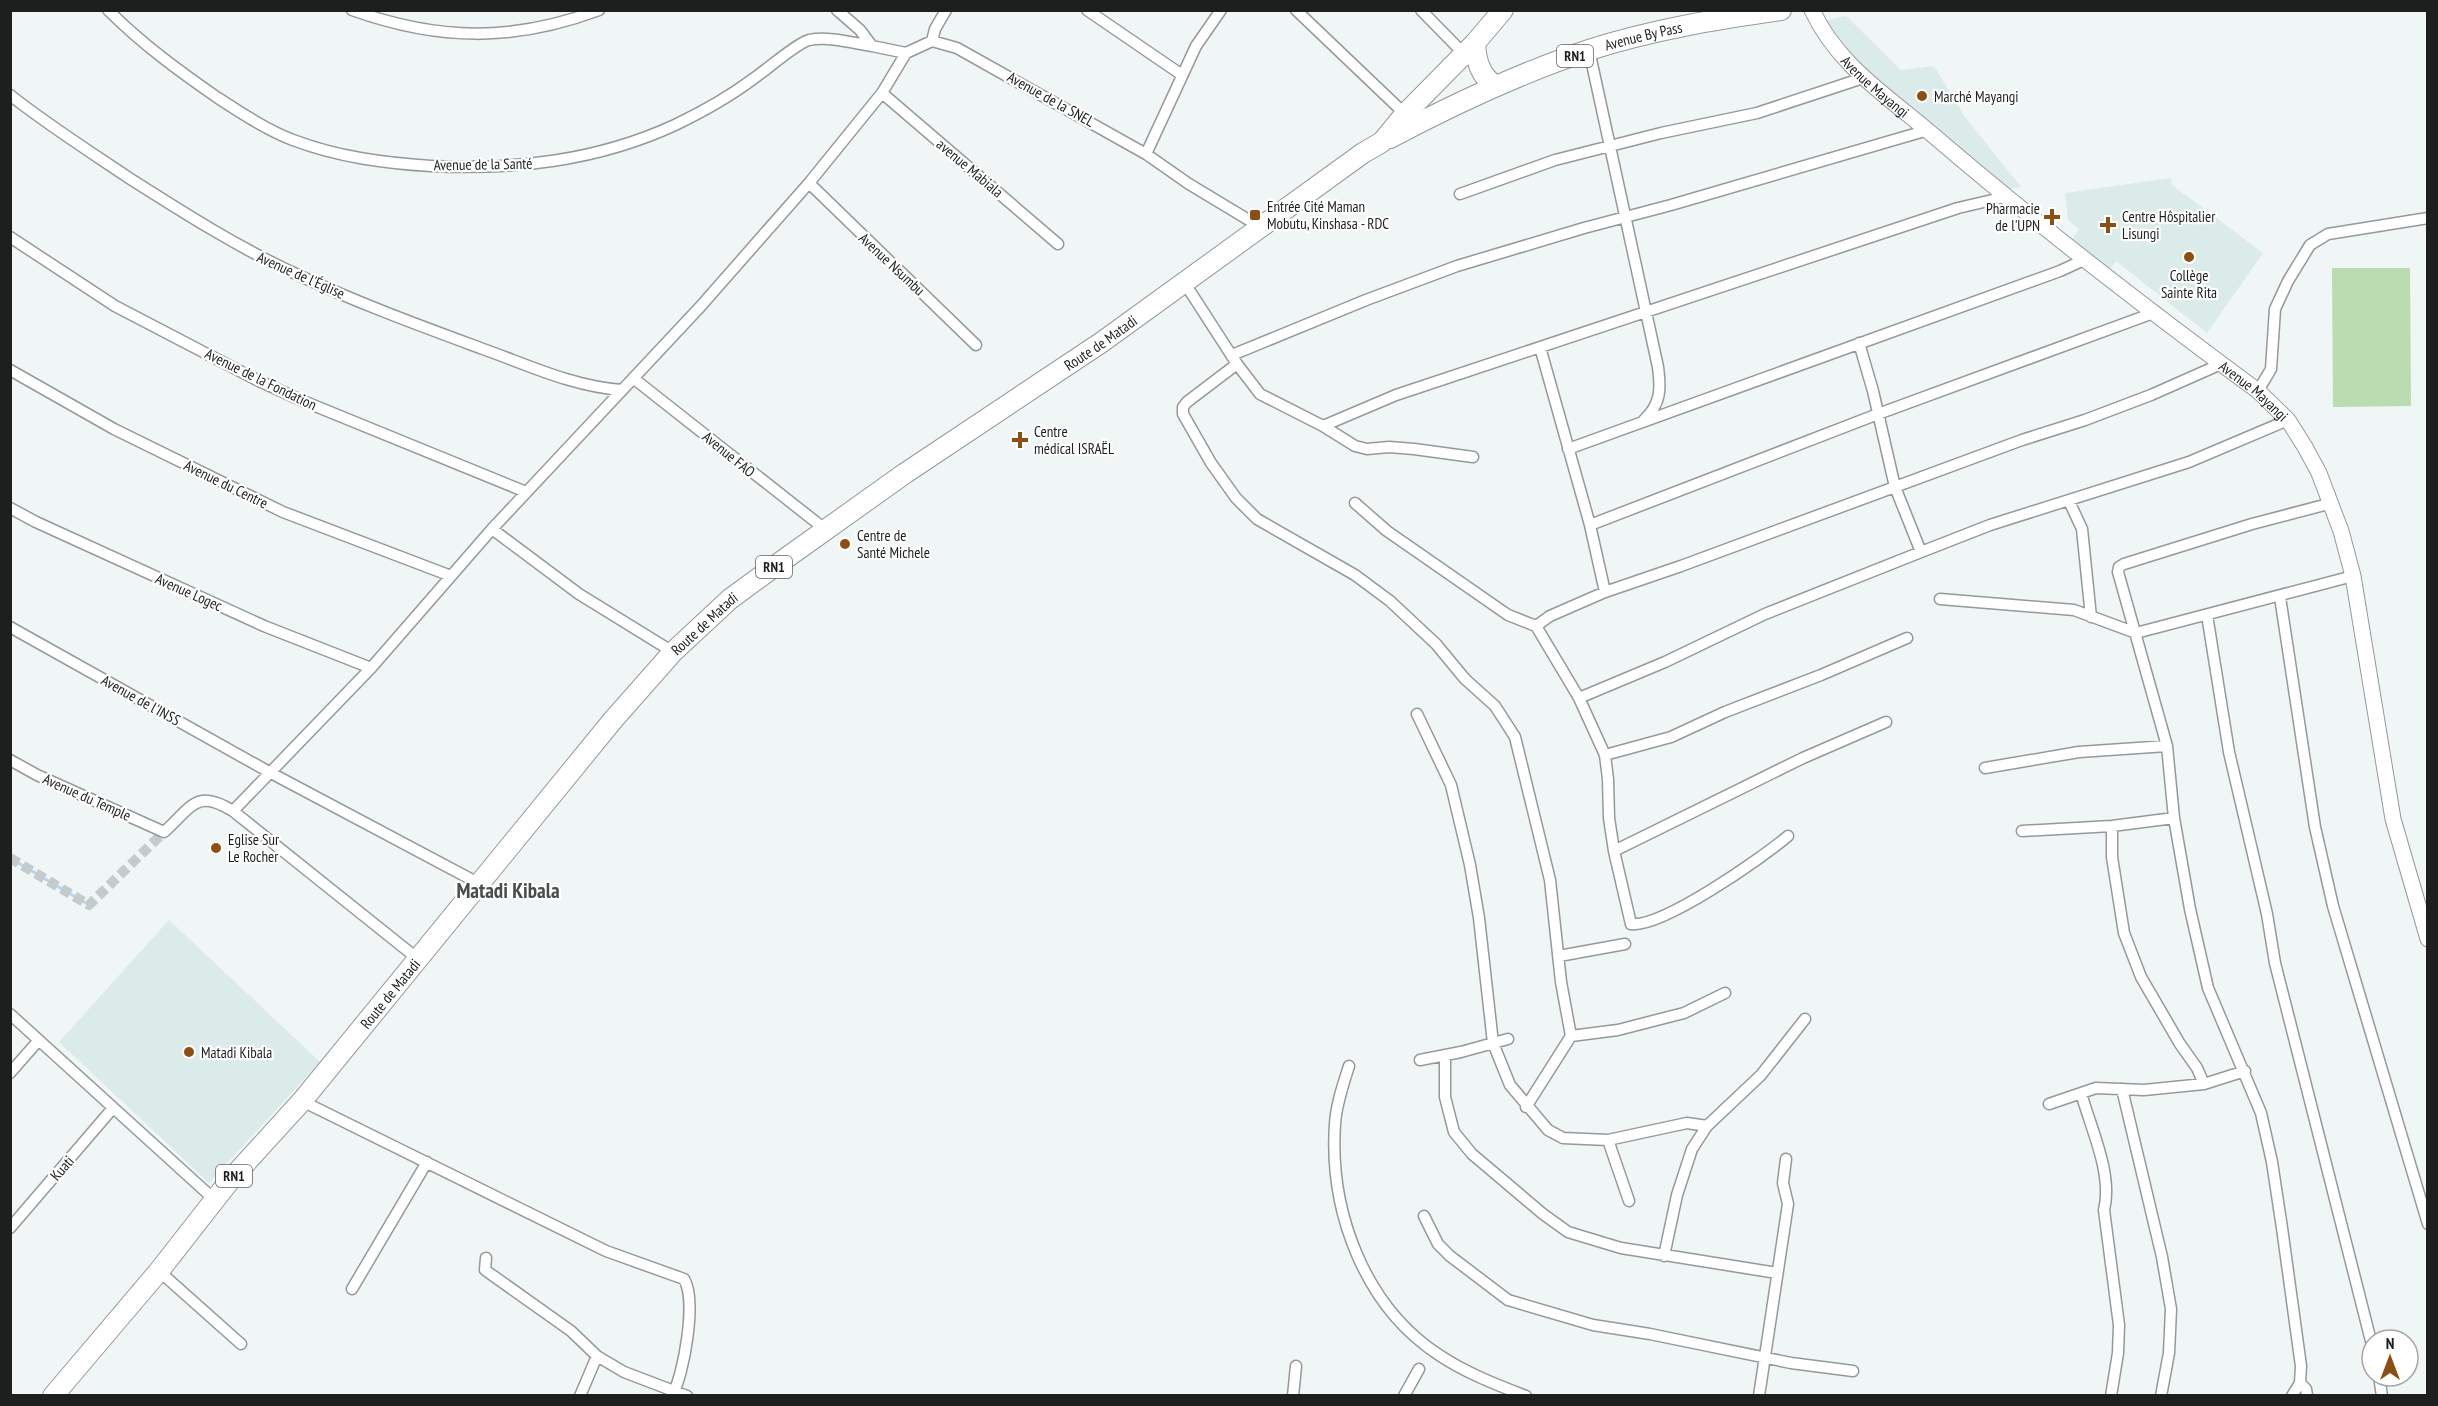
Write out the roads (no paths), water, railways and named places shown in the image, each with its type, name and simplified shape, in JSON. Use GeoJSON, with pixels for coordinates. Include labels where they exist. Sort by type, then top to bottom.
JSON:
{"type":"FeatureCollection","features":[{"type":"Feature","properties":{"kind":"highway","name":"Route de Matadi"},"geometry":{"type":"LineString","coordinates":[[53,1395],[159,1271],[231,1179],[302,1101],[613,720],[673,652],[730,599],[904,474],[1102,342],[1363,153],[1382,142],[1405,114],[1469,49],[1503,10]]}},
{"type":"Feature","properties":{"kind":"highway","name":"Avenue By Pass"},"geometry":{"type":"LineString","coordinates":[[1382,142],[1495,86],[1589,50],[1666,29],[1781,10]]}},
{"type":"Feature","properties":{"kind":"highway"},"geometry":{"type":"LineString","coordinates":[[1469,49],[1486,79],[1495,86]]}},
{"type":"Feature","properties":{"kind":"street","name":"Avenue de la Santé"},"geometry":{"type":"LineString","coordinates":[[108,10],[134,37],[176,69],[241,113],[291,140],[349,158],[397,164],[459,167],[517,166],[599,153],[663,130],[705,110],[807,41],[838,41],[872,46]]}},
{"type":"Feature","properties":{"kind":"street"},"geometry":{"type":"LineString","coordinates":[[352,10],[383,21],[422,30],[464,34],[527,31],[562,24],[599,10]]}},
{"type":"Feature","properties":{"kind":"street"},"geometry":{"type":"LineString","coordinates":[[837,10],[860,30],[872,46],[906,53]]}},
{"type":"Feature","properties":{"kind":"street"},"geometry":{"type":"LineString","coordinates":[[418,959],[233,811],[371,668],[492,529],[700,307],[809,183],[882,93],[906,53],[932,41],[935,29],[946,10]]}},
{"type":"Feature","properties":{"kind":"street"},"geometry":{"type":"LineString","coordinates":[[1087,10],[1182,75]]}},
{"type":"Feature","properties":{"kind":"street"},"geometry":{"type":"LineString","coordinates":[[1296,10],[1405,114]]}},
{"type":"Feature","properties":{"kind":"street"},"geometry":{"type":"LineString","coordinates":[[1421,10],[1469,49]]}},
{"type":"Feature","properties":{"kind":"street","name":"Avenue Mayangi"},"geometry":{"type":"LineString","coordinates":[[1812,10],[1822,32],[1863,78],[2005,196],[2258,391],[2288,420],[2310,455],[2332,503],[2353,576],[2392,819],[2427,939]]}},
{"type":"Feature","properties":{"kind":"street"},"geometry":{"type":"LineString","coordinates":[[1146,154],[1196,46],[1220,11]]}},
{"type":"Feature","properties":{"kind":"street","name":"Avenue de la SNEL"},"geometry":{"type":"LineString","coordinates":[[932,41],[957,48],[1146,154],[1189,184],[1262,228]]}},
{"type":"Feature","properties":{"kind":"street"},"geometry":{"type":"LineString","coordinates":[[1589,50],[1655,349],[1661,389],[1658,404],[1642,422]]}},
{"type":"Feature","properties":{"kind":"street"},"geometry":{"type":"LineString","coordinates":[[1460,194],[1555,160],[1718,120],[1757,113],[1863,78]]}},
{"type":"Feature","properties":{"kind":"street","name":"avenue Mabiala"},"geometry":{"type":"LineString","coordinates":[[882,93],[1058,244]]}},
{"type":"Feature","properties":{"kind":"street","name":"Avenue de l'Église"},"geometry":{"type":"LineString","coordinates":[[10,95],[40,118],[163,199],[248,251],[298,276],[442,334],[568,380],[595,387],[622,390]]}},
{"type":"Feature","properties":{"kind":"street"},"geometry":{"type":"LineString","coordinates":[[1526,1107],[1571,1036],[1567,1022],[1551,880],[1515,737],[1495,706],[1465,679],[1436,644],[1390,601],[1355,575],[1257,519],[1236,498],[1211,463],[1183,414],[1183,407],[1235,360],[1355,304],[1457,266],[1928,130]]}},
{"type":"Feature","properties":{"kind":"street","name":"Avenue Nsumbu"},"geometry":{"type":"LineString","coordinates":[[809,183],[976,345]]}},
{"type":"Feature","properties":{"kind":"street"},"geometry":{"type":"LineString","coordinates":[[1323,426],[1396,395],[1958,208],[2005,196]]}},
{"type":"Feature","properties":{"kind":"street"},"geometry":{"type":"LineString","coordinates":[[2258,391],[2271,369],[2275,309],[2292,274],[2310,245],[2328,234],[2427,218]]}},
{"type":"Feature","properties":{"kind":"street","name":"Avenue de la Fondation"},"geometry":{"type":"LineString","coordinates":[[10,237],[115,306],[257,380],[526,492]]}},
{"type":"Feature","properties":{"kind":"street"},"geometry":{"type":"LineString","coordinates":[[1568,449],[2060,271],[2086,259]]}},
{"type":"Feature","properties":{"kind":"street"},"geometry":{"type":"LineString","coordinates":[[1184,282],[1260,394],[1323,426],[1355,447],[1367,449],[1389,447],[1447,452],[1473,457]]}},
{"type":"Feature","properties":{"kind":"street"},"geometry":{"type":"LineString","coordinates":[[1590,525],[1878,414],[2156,312]]}},
{"type":"Feature","properties":{"kind":"street"},"geometry":{"type":"LineString","coordinates":[[1859,343],[1895,487],[1921,552]]}},
{"type":"Feature","properties":{"kind":"street"},"geometry":{"type":"LineString","coordinates":[[1540,347],[1590,525],[1605,592]]}},
{"type":"Feature","properties":{"kind":"street"},"geometry":{"type":"LineString","coordinates":[[1536,626],[1551,616],[1605,592],[2022,440],[2085,420],[2161,391],[2221,364]]}},
{"type":"Feature","properties":{"kind":"street","name":"Avenue du Centre"},"geometry":{"type":"LineString","coordinates":[[10,370],[114,429],[283,512],[451,576]]}},
{"type":"Feature","properties":{"kind":"street","name":"Avenue FAO"},"geometry":{"type":"LineString","coordinates":[[633,378],[826,530]]}},
{"type":"Feature","properties":{"kind":"street"},"geometry":{"type":"LineString","coordinates":[[1579,698],[1665,662],[1765,614],[1921,552],[1990,525],[2189,462],[2288,420]]}},
{"type":"Feature","properties":{"kind":"street"},"geometry":{"type":"LineString","coordinates":[[2069,501],[2082,529],[2086,552],[2087,599],[2091,617]]}},
{"type":"Feature","properties":{"kind":"street"},"geometry":{"type":"LineString","coordinates":[[2292,1395],[2300,1383],[2301,1366],[2272,1162],[2261,1113],[2208,988],[2190,909],[2174,818],[2167,746],[2118,572],[2120,567],[2252,524],[2332,503]]}},
{"type":"Feature","properties":{"kind":"street"},"geometry":{"type":"LineString","coordinates":[[1355,504],[1395,537],[1508,615],[1536,626],[1579,698],[1605,755],[1609,818],[1630,923],[1634,925],[1647,923],[1665,916],[1745,868],[1788,836]]}},
{"type":"Feature","properties":{"kind":"street","name":"Avenue Logec"},"geometry":{"type":"LineString","coordinates":[[10,508],[253,621],[371,668]]}},
{"type":"Feature","properties":{"kind":"street"},"geometry":{"type":"LineString","coordinates":[[492,529],[579,594],[673,652]]}},
{"type":"Feature","properties":{"kind":"street"},"geometry":{"type":"LineString","coordinates":[[1940,599],[2074,610],[2136,633],[2353,576]]}},
{"type":"Feature","properties":{"kind":"street"},"geometry":{"type":"LineString","coordinates":[[2280,597],[2315,827],[2328,884],[2427,1224]]}},
{"type":"Feature","properties":{"kind":"street"},"geometry":{"type":"LineString","coordinates":[[2208,615],[2229,752],[2267,914],[2275,963],[2368,1328]]}},
{"type":"Feature","properties":{"kind":"street","name":"Avenue de l'INSS"},"geometry":{"type":"LineString","coordinates":[[10,627],[271,773],[480,884]]}},
{"type":"Feature","properties":{"kind":"street"},"geometry":{"type":"LineString","coordinates":[[1605,755],[1671,737],[1725,711],[1907,638]]}},
{"type":"Feature","properties":{"kind":"street"},"geometry":{"type":"LineString","coordinates":[[1417,714],[1451,785],[1465,842],[1479,918],[1493,1043],[1510,1086],[1548,1130],[1563,1138],[1608,1140],[1688,1123],[1707,1126]]}},
{"type":"Feature","properties":{"kind":"street"},"geometry":{"type":"LineString","coordinates":[[1614,851],[1803,758],[1886,722]]}},
{"type":"Feature","properties":{"kind":"street"},"geometry":{"type":"LineString","coordinates":[[1985,768],[2079,752],[2167,746]]}},
{"type":"Feature","properties":{"kind":"street","name":"Avenue du Temple"},"geometry":{"type":"LineString","coordinates":[[10,760],[37,775],[164,832],[197,802],[207,799],[218,802],[233,811]]}},
{"type":"Feature","properties":{"kind":"street"},"geometry":{"type":"LineString","coordinates":[[2022,831],[2112,826],[2174,818]]}},
{"type":"Feature","properties":{"kind":"street"},"geometry":{"type":"LineString","coordinates":[[2112,826],[2112,857],[2124,933],[2142,977],[2180,1044],[2198,1068],[2204,1084]]}},
{"type":"Feature","properties":{"kind":"street"},"geometry":{"type":"LineString","coordinates":[[1559,956],[1625,944]]}},
{"type":"Feature","properties":{"kind":"street"},"geometry":{"type":"LineString","coordinates":[[1571,1036],[1618,1030],[1684,1013],[1725,993]]}},
{"type":"Feature","properties":{"kind":"street"},"geometry":{"type":"LineString","coordinates":[[10,1014],[216,1201]]}},
{"type":"Feature","properties":{"kind":"street"},"geometry":{"type":"LineString","coordinates":[[1664,1256],[1677,1196],[1692,1149],[1707,1126],[1761,1076],[1805,1019]]}},
{"type":"Feature","properties":{"kind":"street"},"geometry":{"type":"LineString","coordinates":[[1420,1060],[1508,1039]]}},
{"type":"Feature","properties":{"kind":"street"},"geometry":{"type":"LineString","coordinates":[[10,1073],[39,1040]]}},
{"type":"Feature","properties":{"kind":"street"},"geometry":{"type":"LineString","coordinates":[[1445,1055],[1445,1097],[1454,1132],[1472,1154],[1568,1232],[1621,1248],[1777,1273]]}},
{"type":"Feature","properties":{"kind":"street"},"geometry":{"type":"LineString","coordinates":[[1349,1066],[1336,1112],[1335,1164],[1338,1190],[1354,1250],[1366,1274],[1390,1311],[1413,1335],[1439,1356],[1493,1383],[1526,1395]]}},
{"type":"Feature","properties":{"kind":"street"},"geometry":{"type":"LineString","coordinates":[[2049,1104],[2096,1088],[2144,1090],[2204,1084],[2245,1071]]}},
{"type":"Feature","properties":{"kind":"street"},"geometry":{"type":"LineString","coordinates":[[2122,1089],[2157,1234],[2171,1309],[2169,1353],[2161,1395]]}},
{"type":"Feature","properties":{"kind":"street"},"geometry":{"type":"LineString","coordinates":[[2081,1093],[2106,1177],[2108,1194],[2104,1210],[2119,1325],[2118,1353],[2111,1395]]}},
{"type":"Feature","properties":{"kind":"street"},"geometry":{"type":"LineString","coordinates":[[302,1101],[606,1251],[684,1280],[688,1286],[689,1316],[686,1347],[674,1393]]}},
{"type":"Feature","properties":{"kind":"street","name":"Kuati"},"geometry":{"type":"LineString","coordinates":[[10,1228],[113,1108]]}},
{"type":"Feature","properties":{"kind":"street"},"geometry":{"type":"LineString","coordinates":[[1608,1140],[1629,1201]]}},
{"type":"Feature","properties":{"kind":"street"},"geometry":{"type":"LineString","coordinates":[[1759,1395],[1788,1204],[1782,1183],[1786,1159]]}},
{"type":"Feature","properties":{"kind":"street"},"geometry":{"type":"LineString","coordinates":[[352,1289],[427,1162]]}},
{"type":"Feature","properties":{"kind":"street"},"geometry":{"type":"LineString","coordinates":[[1424,1216],[1438,1244],[1450,1257],[1508,1300],[1593,1325],[1766,1356],[1791,1363],[1853,1371]]}},
{"type":"Feature","properties":{"kind":"street"},"geometry":{"type":"LineString","coordinates":[[486,1258],[485,1270],[571,1331],[597,1356],[624,1372],[674,1393],[687,1395]]}},
{"type":"Feature","properties":{"kind":"street"},"geometry":{"type":"LineString","coordinates":[[159,1271],[241,1344]]}},
{"type":"Feature","properties":{"kind":"street"},"geometry":{"type":"LineString","coordinates":[[580,1395],[597,1356]]}},
{"type":"Feature","properties":{"kind":"street"},"geometry":{"type":"LineString","coordinates":[[1293,1395],[1296,1366]]}},
{"type":"Feature","properties":{"kind":"street"},"geometry":{"type":"LineString","coordinates":[[1404,1395],[1419,1369]]}},
{"type":"Feature","properties":{"kind":"street"},"geometry":{"type":"LineString","coordinates":[[2300,1383],[2306,1389],[2307,1395]]}},
{"type":"Feature","properties":{"kind":"waterway"},"geometry":{"type":"LineString","coordinates":[[10,858],[89,905]]}},
{"type":"Feature","properties":{"kind":"tunnel"},"geometry":{"type":"LineString","coordinates":[[10,858],[89,905],[164,832]]}},
{"type":"Feature","properties":{"kind":"place","name":"Marché Mayangi"},"geometry":{"type":"Point","coordinates":[1922,96]}},
{"type":"Feature","properties":{"kind":"place","name":"Entrée Cité Maman Mobutu, Kinshasa - RDC"},"geometry":{"type":"Point","coordinates":[1255,215]}},
{"type":"Feature","properties":{"kind":"place","name":"Pharmacie de l'UPN"},"geometry":{"type":"Point","coordinates":[2052,217]}},
{"type":"Feature","properties":{"kind":"place","name":"Centre Hôspitalier Lisungi"},"geometry":{"type":"Point","coordinates":[2108,225]}},
{"type":"Feature","properties":{"kind":"place","name":"Collège Sainte Rita"},"geometry":{"type":"Point","coordinates":[2189,257]}},
{"type":"Feature","properties":{"kind":"place","name":"Centre médical ISRAËL"},"geometry":{"type":"Point","coordinates":[1020,440]}},
{"type":"Feature","properties":{"kind":"place","name":"Centre de Santé Michele"},"geometry":{"type":"Point","coordinates":[845,544]}},
{"type":"Feature","properties":{"kind":"place","name":"Eglise Sur Le Rocher"},"geometry":{"type":"Point","coordinates":[216,848]}},
{"type":"Feature","properties":{"kind":"place","name":"Matadi Kibala"},"geometry":{"type":"Point","coordinates":[189,1052]}},
{"type":"Feature","properties":{"kind":"district","name":"Matadi Kibala"},"geometry":{"type":"Point","coordinates":[508,890]}}]}
